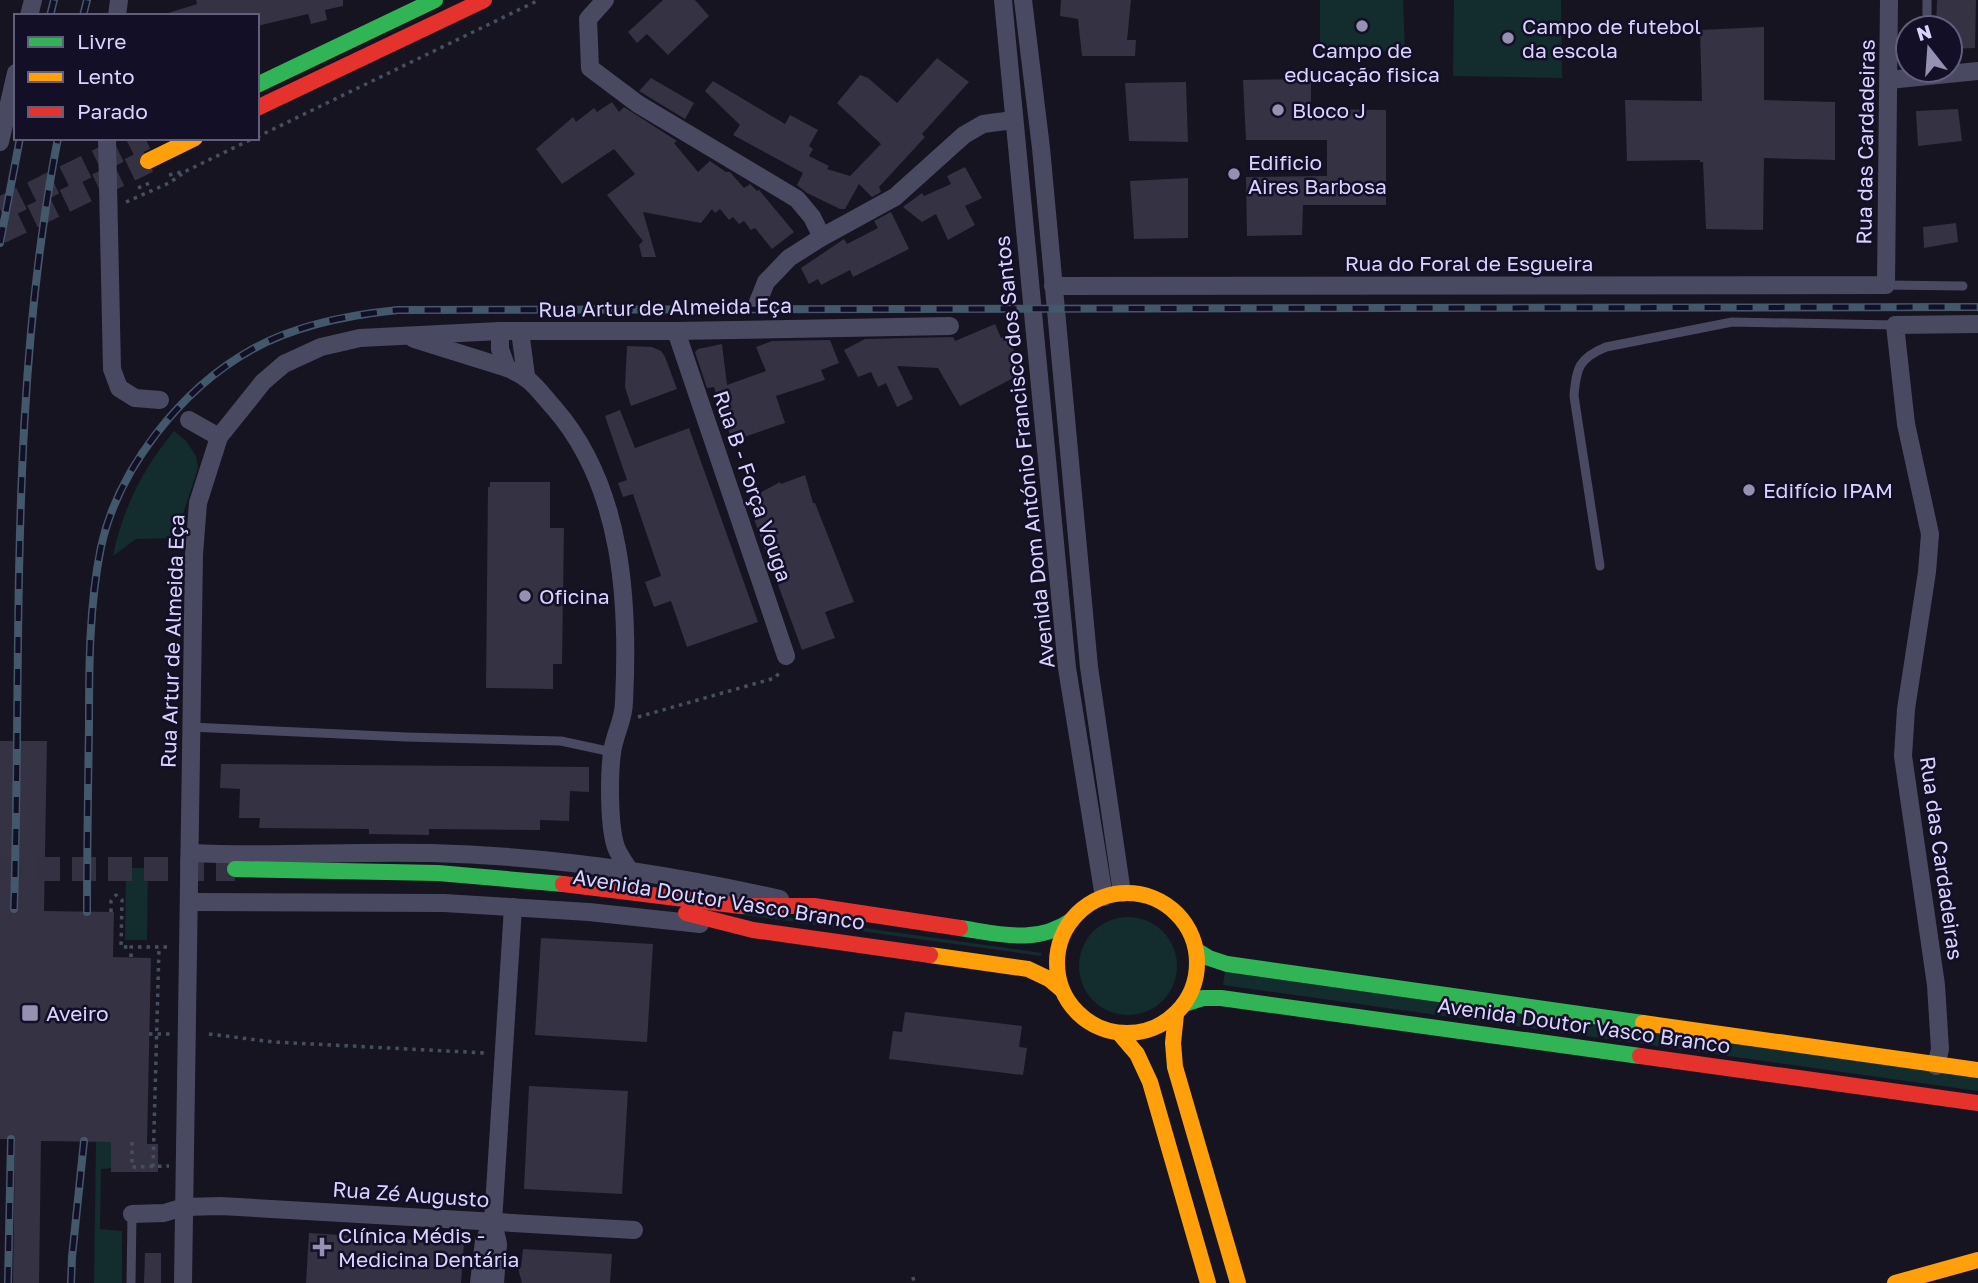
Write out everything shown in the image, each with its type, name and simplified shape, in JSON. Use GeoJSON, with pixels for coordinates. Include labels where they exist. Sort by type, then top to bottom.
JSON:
{"type":"FeatureCollection","features":[{"type":"Feature","properties":{"kind":"main road"},"geometry":{"type":"LineString","coordinates":[[259,84],[435,0]]}},
{"type":"Feature","properties":{"kind":"main road"},"geometry":{"type":"LineString","coordinates":[[259,107],[484,0]]}},
{"type":"Feature","properties":{"kind":"main road"},"geometry":{"type":"LineString","coordinates":[[148,161],[191,140]]}},
{"type":"Feature","properties":{"kind":"main road","name":"Avenida Doutor Vasco Branco"},"geometry":{"type":"LineString","coordinates":[[1062,990],[1049,979],[1028,969],[753,930],[701,915],[586,898],[438,886],[235,876],[438,873],[603,887],[741,906],[814,906],[1008,934],[1040,936],[1055,932],[1072,919]]}},
{"type":"Feature","properties":{"kind":"main road"},"geometry":{"type":"LineString","coordinates":[[1180,1009],[1149,1030],[1135,1033],[1119,1033],[1084,1019],[1071,1006],[1062,990],[1057,972],[1057,954],[1062,936],[1072,919],[1086,906],[1113,895],[1147,896],[1170,907],[1182,919],[1191,934],[1196,950],[1197,969],[1193,987],[1180,1009],[1173,1043],[1175,1067],[1238,1283]]}},
{"type":"Feature","properties":{"kind":"main road","name":"Avenida Doutor Vasco Branco"},"geometry":{"type":"LineString","coordinates":[[1196,950],[1227,964],[1978,1070]]}},
{"type":"Feature","properties":{"kind":"main road","name":"Avenida Doutor Vasco Branco"},"geometry":{"type":"LineString","coordinates":[[1180,1009],[1203,998],[1221,998],[1978,1103]]}},
{"type":"Feature","properties":{"kind":"main road"},"geometry":{"type":"LineString","coordinates":[[1119,1033],[1138,1054],[1150,1082],[1208,1283]]}},
{"type":"Feature","properties":{"kind":"main road"},"geometry":{"type":"LineString","coordinates":[[1895,1283],[1978,1260]]}},
{"type":"Feature","properties":{"kind":"street"},"geometry":{"type":"LineString","coordinates":[[605,0],[587,19],[590,68],[638,104],[797,199],[812,217],[822,237]]}},
{"type":"Feature","properties":{"kind":"street","name":"Avenida Dom António Francisco dos Santos"},"geometry":{"type":"LineString","coordinates":[[1003,0],[1067,668],[1113,895]]}},
{"type":"Feature","properties":{"kind":"street","name":"Avenida Dom António Francisco dos Santos"},"geometry":{"type":"LineString","coordinates":[[1023,0],[1041,148],[1113,895]]}},
{"type":"Feature","properties":{"kind":"street","name":"Rua das Cardadeiras"},"geometry":{"type":"LineString","coordinates":[[1886,285],[1889,0]]}},
{"type":"Feature","properties":{"kind":"street"},"geometry":{"type":"LineString","coordinates":[[1889,80],[1894,79]]}},
{"type":"Feature","properties":{"kind":"street"},"geometry":{"type":"LineString","coordinates":[[0,142],[14,82]]}},
{"type":"Feature","properties":{"kind":"street"},"geometry":{"type":"LineString","coordinates":[[758,302],[766,282],[789,258],[895,197],[964,135],[983,124],[1013,120]]}},
{"type":"Feature","properties":{"kind":"street"},"geometry":{"type":"LineString","coordinates":[[107,140],[112,369],[118,388],[135,398],[160,400]]}},
{"type":"Feature","properties":{"kind":"street","name":"Rua do Foral de Esgueira"},"geometry":{"type":"LineString","coordinates":[[1053,286],[1886,285]]}},
{"type":"Feature","properties":{"kind":"street"},"geometry":{"type":"LineString","coordinates":[[1895,325],[1978,324]]}},
{"type":"Feature","properties":{"kind":"street","name":"Rua das Cardadeiras"},"geometry":{"type":"LineString","coordinates":[[1895,325],[1906,424],[1930,534],[1927,572],[1906,709],[1903,757],[1936,985],[1940,1049],[1936,1066]]}},
{"type":"Feature","properties":{"kind":"street","name":"Rua Artur de Almeida Eça"},"geometry":{"type":"LineString","coordinates":[[183,1283],[181,1034],[190,902],[190,727],[194,554],[198,503],[219,437],[263,382],[284,363],[321,347],[360,338],[500,331],[950,326]]}},
{"type":"Feature","properties":{"kind":"street"},"geometry":{"type":"LineString","coordinates":[[500,331],[500,349],[507,368]]}},
{"type":"Feature","properties":{"kind":"street"},"geometry":{"type":"LineString","coordinates":[[520,331],[526,376]]}},
{"type":"Feature","properties":{"kind":"street","name":"Rua B - Força Vouga"},"geometry":{"type":"LineString","coordinates":[[676,331],[786,656]]}},
{"type":"Feature","properties":{"kind":"street"},"geometry":{"type":"LineString","coordinates":[[397,335],[526,376],[571,428],[591,464],[608,509],[620,562],[626,643],[622,721],[612,752],[611,811],[615,845],[630,871]]}},
{"type":"Feature","properties":{"kind":"street"},"geometry":{"type":"LineString","coordinates":[[189,420],[219,437]]}},
{"type":"Feature","properties":{"kind":"street","name":"Avenida Doutor Vasco Branco"},"geometry":{"type":"LineString","coordinates":[[191,853],[431,853],[507,857],[630,871],[814,906]]}},
{"type":"Feature","properties":{"kind":"street"},"geometry":{"type":"LineString","coordinates":[[190,902],[444,903],[589,912],[753,930]]}},
{"type":"Feature","properties":{"kind":"street"},"geometry":{"type":"LineString","coordinates":[[495,1283],[498,1244],[493,1222],[513,907]]}},
{"type":"Feature","properties":{"kind":"street","name":"Rua Zé Augusto"},"geometry":{"type":"LineString","coordinates":[[132,1214],[164,1213],[184,1207],[246,1207],[634,1230]]}},
{"type":"Feature","properties":{"kind":"street"},"geometry":{"type":"LineString","coordinates":[[479,1283],[484,1241],[493,1222]]}},
{"type":"Feature","properties":{"kind":"lane"},"geometry":{"type":"LineString","coordinates":[[1886,285],[1963,286]]}},
{"type":"Feature","properties":{"kind":"lane"},"geometry":{"type":"LineString","coordinates":[[1600,566],[1574,396],[1575,377],[1587,357],[1606,347],[1732,322],[1895,325]]}},
{"type":"Feature","properties":{"kind":"lane"},"geometry":{"type":"LineString","coordinates":[[190,727],[561,741],[612,752]]}},
{"type":"Feature","properties":{"kind":"lane"},"geometry":{"type":"LineString","coordinates":[[131,1283],[132,1214]]}},
{"type":"Feature","properties":{"kind":"path"},"geometry":{"type":"LineString","coordinates":[[259,136],[539,0]]}},
{"type":"Feature","properties":{"kind":"path"},"geometry":{"type":"LineString","coordinates":[[108,210],[169,183],[186,171],[250,140]]}},
{"type":"Feature","properties":{"kind":"path"},"geometry":{"type":"LineString","coordinates":[[167,176],[186,171]]}},
{"type":"Feature","properties":{"kind":"path"},"geometry":{"type":"LineString","coordinates":[[622,721],[775,678],[783,668],[786,656]]}},
{"type":"Feature","properties":{"kind":"path"},"geometry":{"type":"LineString","coordinates":[[111,912],[111,901],[116,895],[122,900],[121,947],[174,946]]}},
{"type":"Feature","properties":{"kind":"path"},"geometry":{"type":"LineString","coordinates":[[131,947],[131,957]]}},
{"type":"Feature","properties":{"kind":"path"},"geometry":{"type":"LineString","coordinates":[[153,1167],[159,948]]}},
{"type":"Feature","properties":{"kind":"path"},"geometry":{"type":"LineString","coordinates":[[149,1034],[181,1034]]}},
{"type":"Feature","properties":{"kind":"path"},"geometry":{"type":"LineString","coordinates":[[209,1034],[274,1042],[485,1053]]}},
{"type":"Feature","properties":{"kind":"path"},"geometry":{"type":"LineString","coordinates":[[132,1142],[132,1167],[171,1166]]}},
{"type":"Feature","properties":{"kind":"path"},"geometry":{"type":"LineString","coordinates":[[914,1277],[914,1283]]}},
{"type":"Feature","properties":{"kind":"green space","name":"Campo de educação fisica"},"geometry":{"type":"Polygon","coordinates":[[[1320,0],[1403,0],[1405,51],[1320,52],[1320,0]]]}},
{"type":"Feature","properties":{"kind":"green space","name":"Campo de futebol da escola"},"geometry":{"type":"Polygon","coordinates":[[[1454,0],[1561,0],[1562,78],[1453,76],[1454,0]]]}},
{"type":"Feature","properties":{"kind":"green space"},"geometry":{"type":"Polygon","coordinates":[[[174,431],[186,441],[196,456],[198,468],[184,511],[181,538],[136,539],[113,556],[122,521],[136,489],[174,431]]]}},
{"type":"Feature","properties":{"kind":"green space"},"geometry":{"type":"Polygon","coordinates":[[[126,868],[148,868],[147,940],[125,940],[126,868]]]}},
{"type":"Feature","properties":{"kind":"green space"},"geometry":{"type":"Polygon","coordinates":[[[578,888],[1029,951],[1041,953],[1041,956],[578,892],[578,888]]]}},
{"type":"Feature","properties":{"kind":"green space"},"geometry":{"type":"Polygon","coordinates":[[[1128,917],[1147,920],[1163,931],[1174,947],[1177,966],[1174,985],[1163,1001],[1147,1012],[1128,1015],[1109,1012],[1093,1001],[1082,985],[1079,966],[1082,947],[1093,931],[1109,920],[1128,917]]]}},
{"type":"Feature","properties":{"kind":"green space"},"geometry":{"type":"Polygon","coordinates":[[[1225,972],[1978,1078],[1978,1091],[1223,985],[1225,972]]]}},
{"type":"Feature","properties":{"kind":"green space"},"geometry":{"type":"Polygon","coordinates":[[[96,1141],[111,1142],[111,1168],[101,1169],[100,1229],[122,1231],[122,1283],[94,1283],[96,1141]]]}},
{"type":"Feature","properties":{"kind":"building"},"geometry":{"type":"Polygon","coordinates":[[[196,0],[343,0],[343,6],[325,10],[327,20],[311,24],[308,14],[259,26],[259,14],[168,13],[197,4],[196,0]]]}},
{"type":"Feature","properties":{"kind":"building"},"geometry":{"type":"Polygon","coordinates":[[[663,0],[695,0],[709,16],[668,55],[647,34],[637,43],[628,32],[663,0]]]}},
{"type":"Feature","properties":{"kind":"building"},"geometry":{"type":"Polygon","coordinates":[[[1061,0],[1131,0],[1127,40],[1136,40],[1135,56],[1082,56],[1078,19],[1060,16],[1061,0]]]}},
{"type":"Feature","properties":{"kind":"building"},"geometry":{"type":"Polygon","coordinates":[[[1937,0],[1976,0],[1975,48],[1964,48],[1964,14],[1936,14],[1937,0]]]}},
{"type":"Feature","properties":{"kind":"building"},"geometry":{"type":"Polygon","coordinates":[[[1764,27],[1764,100],[1835,102],[1835,160],[1764,158],[1763,230],[1706,229],[1703,162],[1627,161],[1625,100],[1702,101],[1700,30],[1764,27]]]}},
{"type":"Feature","properties":{"kind":"building"},"geometry":{"type":"Polygon","coordinates":[[[937,58],[969,82],[922,134],[925,137],[879,187],[881,192],[872,197],[859,184],[845,209],[807,193],[797,185],[803,173],[733,135],[740,125],[705,91],[713,81],[785,124],[790,115],[818,130],[809,146],[813,149],[809,156],[829,166],[827,169],[850,176],[881,144],[837,103],[860,75],[868,78],[897,103],[937,58]]]}},
{"type":"Feature","properties":{"kind":"building"},"geometry":{"type":"Polygon","coordinates":[[[651,78],[694,103],[685,119],[639,91],[651,78]]]}},
{"type":"Feature","properties":{"kind":"building"},"geometry":{"type":"Polygon","coordinates":[[[1311,79],[1311,109],[1386,110],[1386,205],[1303,205],[1302,235],[1247,236],[1246,177],[1327,176],[1327,140],[1246,140],[1243,80],[1311,79]]]}},
{"type":"Feature","properties":{"kind":"building"},"geometry":{"type":"Polygon","coordinates":[[[1186,82],[1188,142],[1129,141],[1125,83],[1186,82]]]}},
{"type":"Feature","properties":{"kind":"building"},"geometry":{"type":"Polygon","coordinates":[[[612,102],[619,112],[624,107],[677,141],[674,143],[698,172],[710,161],[730,172],[744,188],[750,184],[759,190],[794,232],[772,249],[755,228],[751,230],[744,221],[739,224],[733,217],[729,220],[720,209],[715,213],[712,209],[701,223],[643,212],[656,257],[642,257],[639,245],[643,241],[607,195],[635,174],[614,149],[562,184],[536,149],[573,117],[576,122],[594,108],[597,112],[612,102]]]}},
{"type":"Feature","properties":{"kind":"building"},"geometry":{"type":"Polygon","coordinates":[[[1958,109],[1962,141],[1918,146],[1916,111],[1958,109]]]}},
{"type":"Feature","properties":{"kind":"building"},"geometry":{"type":"Polygon","coordinates":[[[965,167],[982,198],[965,206],[975,225],[948,240],[936,214],[922,222],[903,207],[922,193],[924,196],[951,184],[947,176],[965,167]]]}},
{"type":"Feature","properties":{"kind":"building"},"geometry":{"type":"Polygon","coordinates":[[[1188,178],[1188,238],[1134,239],[1130,181],[1188,178]]]}},
{"type":"Feature","properties":{"kind":"building"},"geometry":{"type":"Polygon","coordinates":[[[891,212],[909,249],[853,277],[850,270],[821,285],[818,279],[809,284],[801,268],[844,239],[847,244],[878,228],[874,221],[891,212]]]}},
{"type":"Feature","properties":{"kind":"building"},"geometry":{"type":"Polygon","coordinates":[[[1956,223],[1958,242],[1924,248],[1923,227],[1956,223]]]}},
{"type":"Feature","properties":{"kind":"building"},"geometry":{"type":"Polygon","coordinates":[[[995,324],[1001,338],[1006,335],[1023,373],[960,406],[938,368],[897,366],[913,399],[897,407],[886,383],[878,387],[871,372],[858,377],[844,350],[865,339],[953,337],[955,341],[995,324]]]}},
{"type":"Feature","properties":{"kind":"building"},"geometry":{"type":"Polygon","coordinates":[[[830,340],[839,363],[821,370],[825,380],[776,396],[785,423],[732,441],[714,387],[707,388],[695,352],[722,344],[727,385],[766,371],[756,347],[772,341],[830,340]]]}},
{"type":"Feature","properties":{"kind":"building"},"geometry":{"type":"Polygon","coordinates":[[[627,346],[652,347],[661,351],[677,389],[631,406],[625,387],[627,346]]]}},
{"type":"Feature","properties":{"kind":"building"},"geometry":{"type":"Polygon","coordinates":[[[620,410],[635,448],[689,428],[758,622],[687,647],[671,601],[654,607],[645,582],[661,576],[633,494],[623,497],[618,483],[627,480],[605,416],[620,410]]]}},
{"type":"Feature","properties":{"kind":"building"},"geometry":{"type":"Polygon","coordinates":[[[805,475],[813,503],[854,602],[825,612],[835,638],[802,650],[747,500],[780,482],[781,484],[805,475]]]}},
{"type":"Feature","properties":{"kind":"building","name":"Oficina"},"geometry":{"type":"Polygon","coordinates":[[[490,482],[550,482],[550,528],[564,528],[562,664],[553,664],[553,689],[486,688],[490,482]]]}},
{"type":"Feature","properties":{"kind":"building"},"geometry":{"type":"Polygon","coordinates":[[[0,741],[47,741],[44,911],[114,912],[113,957],[151,958],[147,1144],[158,1144],[158,1172],[111,1172],[111,1142],[41,1141],[39,1283],[13,1283],[15,1139],[0,1139],[0,741]]]}},
{"type":"Feature","properties":{"kind":"building"},"geometry":{"type":"Polygon","coordinates":[[[221,764],[589,767],[589,792],[570,791],[569,821],[540,820],[540,830],[429,829],[429,835],[369,834],[369,829],[259,828],[260,818],[239,818],[240,789],[220,788],[221,764]]]}},
{"type":"Feature","properties":{"kind":"building"},"geometry":{"type":"Polygon","coordinates":[[[541,938],[653,944],[647,1042],[535,1035],[541,938]]]}},
{"type":"Feature","properties":{"kind":"building"},"geometry":{"type":"Polygon","coordinates":[[[905,1012],[1022,1026],[1019,1047],[1027,1048],[1023,1075],[889,1059],[893,1031],[902,1032],[905,1012]]]}},
{"type":"Feature","properties":{"kind":"building"},"geometry":{"type":"Polygon","coordinates":[[[529,1086],[628,1091],[622,1194],[524,1189],[529,1086]]]}},
{"type":"Feature","properties":{"kind":"building"},"geometry":{"type":"Polygon","coordinates":[[[309,1233],[464,1243],[461,1283],[306,1283],[309,1233]]]}},
{"type":"Feature","properties":{"kind":"building"},"geometry":{"type":"Polygon","coordinates":[[[523,1249],[612,1254],[610,1283],[522,1283],[518,1268],[521,1267],[523,1249]]]}},
{"type":"Feature","properties":{"kind":"building"},"geometry":{"type":"Polygon","coordinates":[[[145,1253],[161,1253],[161,1283],[144,1283],[145,1253]]]}},
{"type":"Feature","properties":{"kind":"tunnel"},"geometry":{"type":"LineString","coordinates":[[0,209],[141,140]]}},
{"type":"Feature","properties":{"kind":"tunnel"},"geometry":{"type":"LineString","coordinates":[[0,232],[148,161]]}},
{"type":"Feature","properties":{"kind":"tunnel"},"geometry":{"type":"LineString","coordinates":[[0,869],[235,869]]}},
{"type":"Feature","properties":{"kind":"railway"},"geometry":{"type":"LineString","coordinates":[[50,14],[54,0]]}},
{"type":"Feature","properties":{"kind":"railway"},"geometry":{"type":"LineString","coordinates":[[84,14],[87,0]]}},
{"type":"Feature","properties":{"kind":"railway"},"geometry":{"type":"LineString","coordinates":[[0,243],[20,140]]}},
{"type":"Feature","properties":{"kind":"railway"},"geometry":{"type":"LineString","coordinates":[[14,909],[24,426],[42,234],[58,140]]}},
{"type":"Feature","properties":{"kind":"railway"},"geometry":{"type":"LineString","coordinates":[[87,912],[90,636],[97,569],[109,518],[137,461],[156,434],[200,386],[251,350],[304,328],[341,318],[398,310],[1978,307]]}},
{"type":"Feature","properties":{"kind":"railway"},"geometry":{"type":"LineString","coordinates":[[8,1283],[11,1139]]}},
{"type":"Feature","properties":{"kind":"railway"},"geometry":{"type":"LineString","coordinates":[[71,1283],[84,1141]]}},
{"type":"Feature","properties":{"kind":"traffic: fast"},"geometry":{"type":"LineString","coordinates":[[259,84],[435,0]]}},
{"type":"Feature","properties":{"kind":"traffic: fast"},"geometry":{"type":"LineString","coordinates":[[235,869],[438,873],[563,884]]}},
{"type":"Feature","properties":{"kind":"traffic: fast"},"geometry":{"type":"LineString","coordinates":[[960,928],[1018,936],[1045,933],[1072,920]]}},
{"type":"Feature","properties":{"kind":"traffic: fast"},"geometry":{"type":"LineString","coordinates":[[1196,950],[1227,964],[1643,1023]]}},
{"type":"Feature","properties":{"kind":"traffic: fast"},"geometry":{"type":"LineString","coordinates":[[1184,1004],[1203,998],[1221,998],[1640,1056]]}},
{"type":"Feature","properties":{"kind":"traffic: slow"},"geometry":{"type":"LineString","coordinates":[[148,161],[191,140]]}},
{"type":"Feature","properties":{"kind":"traffic: slow"},"geometry":{"type":"LineString","coordinates":[[1127,893],[1154,898],[1176,914],[1192,936],[1197,963],[1192,990],[1176,1012],[1154,1028],[1127,1033],[1100,1028],[1078,1012],[1062,990],[1057,963],[1062,936],[1078,914],[1100,898],[1127,893]]}},
{"type":"Feature","properties":{"kind":"traffic: slow"},"geometry":{"type":"LineString","coordinates":[[930,955],[1028,969],[1049,979],[1062,990]]}},
{"type":"Feature","properties":{"kind":"traffic: slow"},"geometry":{"type":"LineString","coordinates":[[1176,1014],[1173,1043],[1175,1067],[1238,1283]]}},
{"type":"Feature","properties":{"kind":"traffic: slow"},"geometry":{"type":"LineString","coordinates":[[1643,1023],[1978,1070]]}},
{"type":"Feature","properties":{"kind":"traffic: slow"},"geometry":{"type":"LineString","coordinates":[[1119,1033],[1137,1054],[1150,1082],[1208,1283]]}},
{"type":"Feature","properties":{"kind":"traffic: slow"},"geometry":{"type":"LineString","coordinates":[[1895,1283],[1978,1260]]}},
{"type":"Feature","properties":{"kind":"traffic: jam"},"geometry":{"type":"LineString","coordinates":[[259,107],[484,0]]}},
{"type":"Feature","properties":{"kind":"traffic: jam"},"geometry":{"type":"LineString","coordinates":[[563,884],[741,906],[814,906],[960,928]]}},
{"type":"Feature","properties":{"kind":"traffic: jam"},"geometry":{"type":"LineString","coordinates":[[686,913],[753,930],[930,955]]}},
{"type":"Feature","properties":{"kind":"traffic: jam"},"geometry":{"type":"LineString","coordinates":[[1640,1056],[1978,1103]]}},
{"type":"Feature","properties":{"kind":"place","name":"Campo de educação fisica"},"geometry":{"type":"Point","coordinates":[1362,26]}},
{"type":"Feature","properties":{"kind":"place","name":"Campo de futebol da escola"},"geometry":{"type":"Point","coordinates":[1508,38]}},
{"type":"Feature","properties":{"kind":"place","name":"Bloco J"},"geometry":{"type":"Point","coordinates":[1278,110]}},
{"type":"Feature","properties":{"kind":"place","name":"Edificio Aires Barbosa"},"geometry":{"type":"Point","coordinates":[1234,174]}},
{"type":"Feature","properties":{"kind":"place","name":"Edifício IPAM"},"geometry":{"type":"Point","coordinates":[1749,490]}},
{"type":"Feature","properties":{"kind":"place","name":"Oficina"},"geometry":{"type":"Point","coordinates":[525,596]}},
{"type":"Feature","properties":{"kind":"place","name":"Aveiro"},"geometry":{"type":"Point","coordinates":[30,1013]}},
{"type":"Feature","properties":{"kind":"place","name":"Clínica Médis - Medicina Dentária"},"geometry":{"type":"Point","coordinates":[322,1247]}}]}
